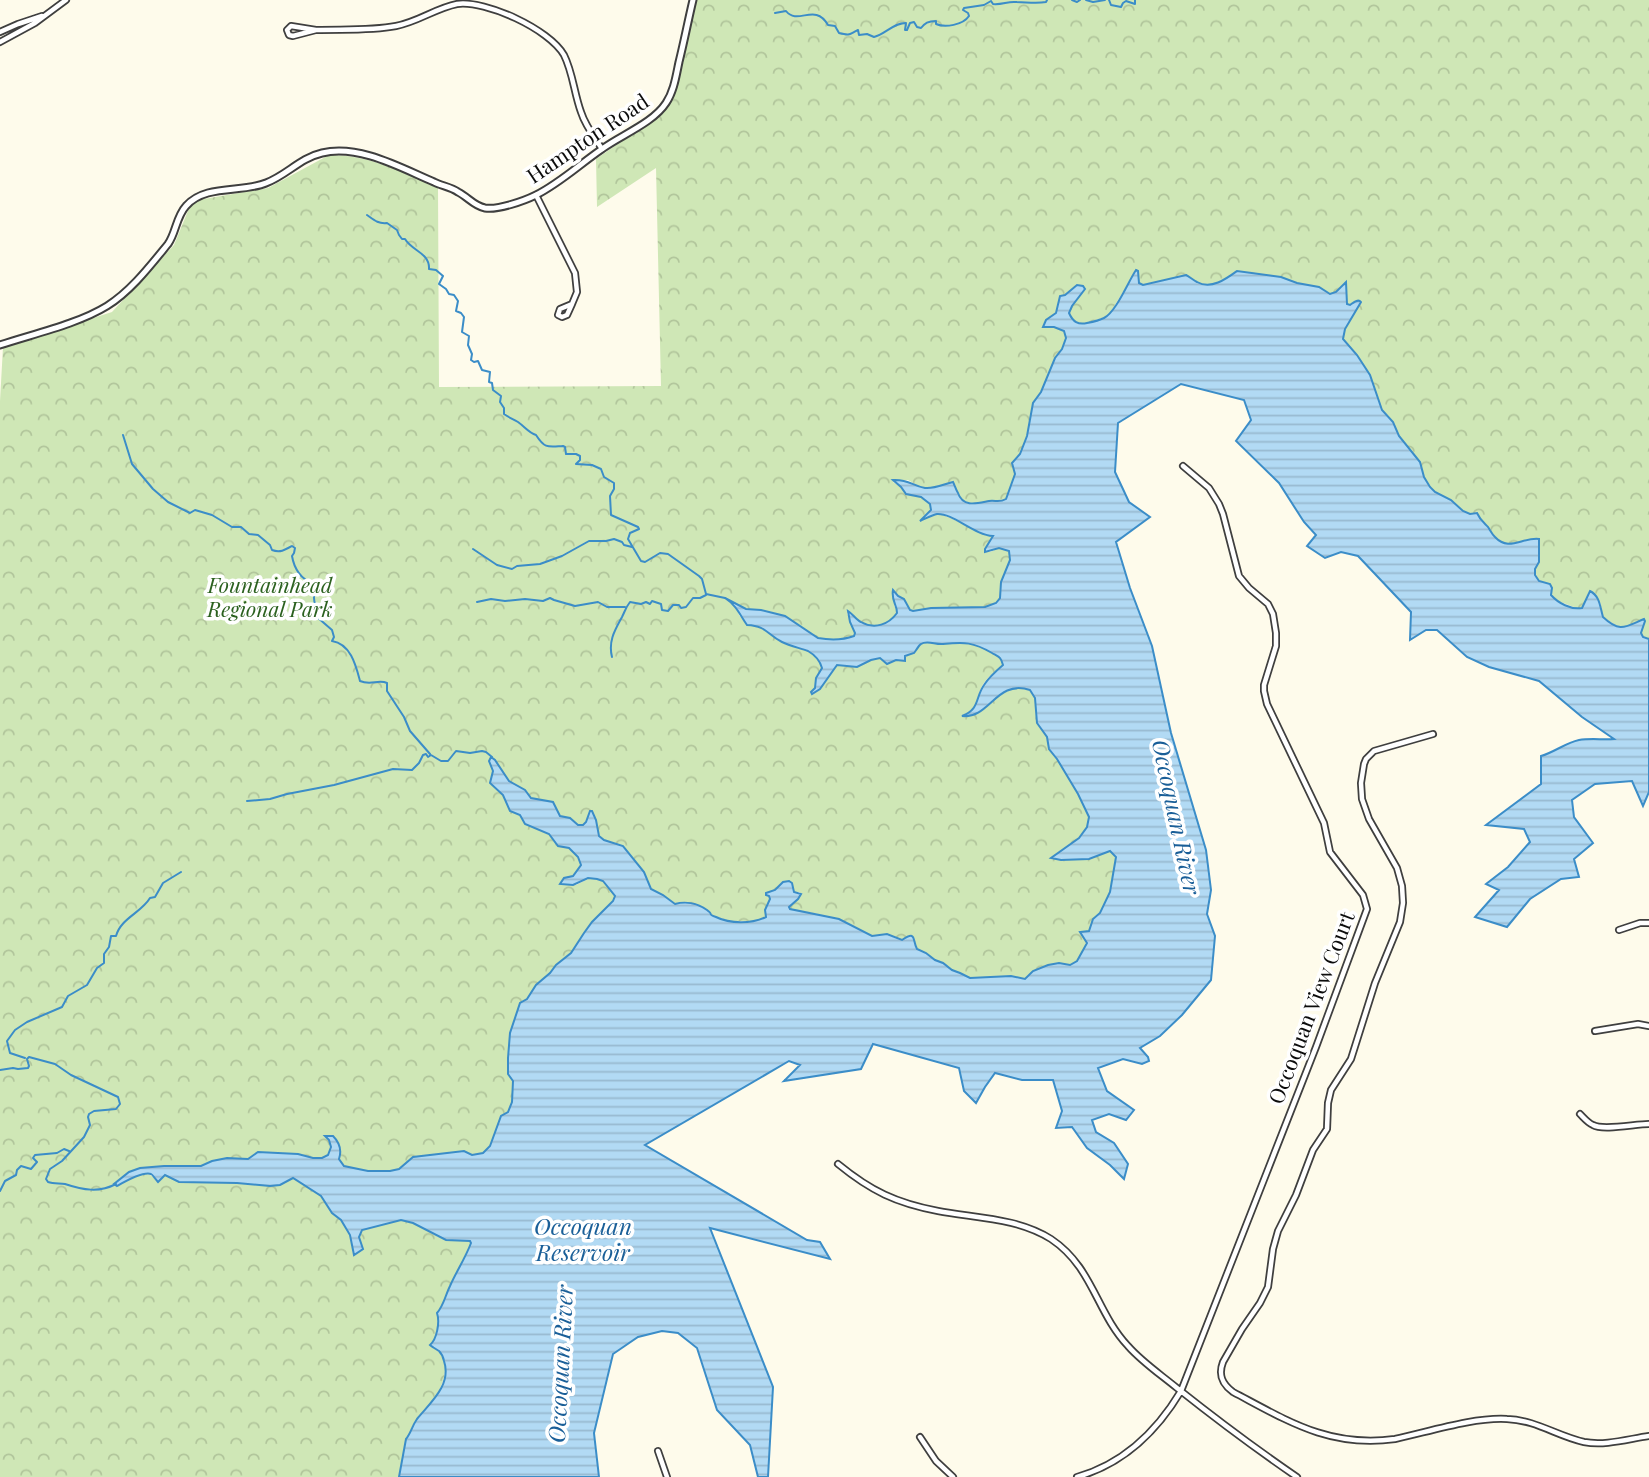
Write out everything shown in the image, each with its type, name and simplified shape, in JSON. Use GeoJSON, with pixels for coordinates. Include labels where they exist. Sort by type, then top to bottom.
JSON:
{"type":"FeatureCollection","features":[{"type":"Feature","properties":{"kind":"street"},"geometry":{"type":"LineString","coordinates":[[0,42],[35,23],[66,0]]}},
{"type":"Feature","properties":{"kind":"street","name":"Hampton Road"},"geometry":{"type":"LineString","coordinates":[[0,345],[91,314],[111,303],[168,244],[183,211],[194,200],[213,193],[264,184],[317,154],[342,151],[377,158],[454,190],[486,208],[499,207],[536,195],[654,116],[667,102],[674,86],[693,0]]}},
{"type":"Feature","properties":{"kind":"street"},"geometry":{"type":"LineString","coordinates":[[316,30],[293,36],[289,35],[287,30],[291,26],[316,30],[390,27],[412,22],[449,6],[463,4],[482,5],[514,17],[559,48],[569,68],[583,118],[601,149]]}},
{"type":"Feature","properties":{"kind":"street"},"geometry":{"type":"LineString","coordinates":[[0,32],[43,16]]}},
{"type":"Feature","properties":{"kind":"street"},"geometry":{"type":"LineString","coordinates":[[536,195],[575,274],[577,292],[572,304]]}},
{"type":"Feature","properties":{"kind":"street","name":"Occoquan View Court"},"geometry":{"type":"LineString","coordinates":[[1181,1391],[1332,1004],[1367,905],[1363,895],[1330,852],[1321,815],[1268,704],[1264,685],[1277,639],[1271,609],[1239,576],[1223,514],[1213,494],[1203,481],[1183,466]]}},
{"type":"Feature","properties":{"kind":"street"},"geometry":{"type":"LineString","coordinates":[[1433,734],[1374,751],[1369,754],[1364,764],[1362,799],[1368,818],[1397,868],[1402,886],[1400,922],[1375,983],[1351,1059],[1331,1090],[1327,1129],[1313,1150],[1300,1187],[1279,1231],[1273,1249],[1268,1287],[1223,1362],[1221,1378],[1233,1392],[1299,1426],[1323,1435],[1352,1441],[1395,1439],[1495,1419],[1529,1421],[1586,1442],[1649,1436]]}},
{"type":"Feature","properties":{"kind":"street"},"geometry":{"type":"LineString","coordinates":[[1619,930],[1649,923]]}},
{"type":"Feature","properties":{"kind":"street"},"geometry":{"type":"LineString","coordinates":[[1595,1031],[1638,1024],[1649,1026]]}},
{"type":"Feature","properties":{"kind":"street"},"geometry":{"type":"LineString","coordinates":[[1580,1114],[1591,1125],[1600,1128],[1649,1124]]}},
{"type":"Feature","properties":{"kind":"street"},"geometry":{"type":"LineString","coordinates":[[838,1164],[865,1185],[898,1201],[938,1211],[1010,1223],[1048,1237],[1070,1254],[1084,1272],[1126,1345],[1181,1391],[1297,1477]]}},
{"type":"Feature","properties":{"kind":"street"},"geometry":{"type":"LineString","coordinates":[[1077,1477],[1100,1469],[1131,1450],[1155,1426],[1181,1391]]}},
{"type":"Feature","properties":{"kind":"street"},"geometry":{"type":"LineString","coordinates":[[920,1437],[936,1461],[953,1477]]}},
{"type":"Feature","properties":{"kind":"street"},"geometry":{"type":"LineString","coordinates":[[658,1451],[667,1477]]}},
{"type":"Feature","properties":{"kind":"green space","name":"Fountainhead Regional Park"},"geometry":{"type":"Polygon","coordinates":[[[696,0],[1649,0],[1649,639],[1641,633],[1645,621],[1620,628],[1603,617],[1600,602],[1589,592],[1579,609],[1558,601],[1551,595],[1546,584],[1537,579],[1535,569],[1538,553],[1529,539],[1514,544],[1503,543],[1479,519],[1430,487],[1420,462],[1382,410],[1370,375],[1343,339],[1354,302],[1347,304],[1347,285],[1344,283],[1336,292],[1330,294],[1319,287],[1281,277],[1237,271],[1208,285],[1186,275],[1142,285],[1139,283],[1138,271],[1110,313],[1084,324],[1074,321],[1069,314],[1085,289],[1077,285],[1065,295],[1061,295],[1056,313],[1046,320],[1044,327],[1064,331],[1066,338],[1041,392],[1033,403],[1027,436],[1013,463],[1015,474],[1006,499],[969,504],[962,500],[955,484],[951,482],[944,486],[927,488],[908,480],[893,482],[906,494],[921,497],[930,504],[931,510],[921,520],[943,515],[992,536],[985,549],[990,552],[999,548],[1009,551],[1010,560],[1001,582],[997,603],[985,607],[913,611],[898,596],[894,606],[897,613],[886,623],[866,625],[847,613],[854,636],[846,639],[818,639],[799,625],[735,603],[739,615],[747,625],[760,628],[815,656],[822,668],[816,678],[815,688],[837,665],[857,667],[880,658],[900,660],[916,651],[918,645],[924,642],[969,642],[1000,657],[1003,664],[984,683],[972,710],[963,715],[980,712],[1009,690],[1030,690],[1035,698],[1037,723],[1047,737],[1049,749],[1078,794],[1089,817],[1087,827],[1079,838],[1051,858],[1089,859],[1110,851],[1116,857],[1110,892],[1100,913],[1093,919],[1089,931],[1085,932],[1087,943],[1077,961],[1070,965],[1048,965],[1033,971],[1025,979],[1011,976],[970,978],[917,949],[914,938],[902,940],[887,934],[872,936],[856,927],[818,914],[790,909],[800,892],[794,892],[792,883],[783,882],[776,890],[768,902],[766,918],[759,921],[729,921],[712,915],[707,910],[675,904],[651,889],[644,872],[623,846],[599,836],[596,820],[590,811],[586,822],[578,825],[570,818],[560,816],[553,802],[531,798],[525,790],[509,781],[495,760],[489,761],[493,771],[490,783],[503,795],[511,810],[521,815],[525,824],[550,834],[554,842],[577,856],[581,865],[573,876],[564,878],[560,883],[576,885],[590,878],[603,881],[615,896],[592,922],[571,953],[521,1002],[510,1033],[507,1068],[513,1080],[512,1102],[508,1112],[501,1117],[490,1146],[483,1153],[471,1155],[464,1151],[413,1157],[399,1169],[368,1171],[344,1167],[339,1159],[341,1154],[331,1135],[325,1136],[331,1149],[325,1158],[265,1152],[248,1159],[227,1158],[201,1166],[140,1168],[129,1172],[117,1185],[144,1174],[153,1177],[157,1182],[165,1175],[179,1182],[270,1186],[280,1185],[293,1178],[321,1196],[332,1213],[341,1220],[350,1235],[353,1254],[362,1230],[401,1220],[414,1223],[438,1237],[470,1241],[469,1249],[437,1313],[437,1331],[431,1347],[443,1358],[443,1381],[436,1396],[414,1422],[406,1439],[399,1477],[0,1477],[0,401],[3,347],[112,312],[174,245],[192,201],[268,188],[329,155],[373,161],[438,187],[439,387],[661,386],[656,168],[597,207],[596,159],[667,107],[676,89],[696,0]]]}},
{"type":"Feature","properties":{"kind":"water","name":"Occoquan Reservoir"},"geometry":{"type":"Polygon","coordinates":[[[1136,270],[1139,283],[1143,285],[1186,275],[1208,285],[1237,271],[1281,277],[1319,287],[1330,294],[1346,282],[1347,304],[1361,302],[1345,329],[1343,339],[1370,375],[1382,410],[1420,462],[1430,487],[1463,511],[1477,513],[1500,541],[1511,544],[1539,539],[1539,562],[1535,575],[1539,581],[1550,584],[1551,595],[1561,603],[1582,608],[1590,591],[1598,599],[1603,617],[1614,625],[1623,627],[1644,619],[1641,633],[1649,639],[1649,792],[1643,806],[1632,781],[1595,784],[1572,800],[1574,817],[1593,843],[1574,859],[1579,877],[1561,879],[1530,899],[1507,927],[1475,917],[1499,890],[1486,884],[1508,867],[1530,842],[1524,829],[1486,825],[1541,784],[1541,756],[1579,740],[1614,739],[1582,717],[1539,681],[1489,667],[1467,657],[1437,630],[1426,630],[1410,640],[1411,612],[1358,556],[1341,552],[1325,558],[1307,546],[1316,535],[1304,522],[1279,483],[1236,441],[1251,420],[1244,400],[1181,384],[1118,423],[1115,472],[1129,502],[1150,517],[1116,542],[1152,646],[1171,733],[1206,850],[1211,890],[1207,914],[1215,936],[1211,980],[1182,1015],[1160,1036],[1140,1048],[1149,1061],[1142,1064],[1123,1059],[1098,1068],[1107,1091],[1134,1110],[1126,1120],[1109,1114],[1092,1120],[1096,1132],[1114,1143],[1128,1164],[1124,1179],[1087,1148],[1072,1127],[1056,1128],[1062,1111],[1053,1080],[1022,1080],[995,1073],[976,1103],[964,1091],[959,1068],[873,1044],[861,1069],[784,1081],[800,1065],[789,1061],[645,1145],[807,1240],[820,1242],[830,1259],[710,1228],[773,1387],[768,1477],[758,1477],[750,1445],[717,1410],[697,1348],[678,1333],[662,1331],[638,1337],[613,1354],[594,1433],[599,1477],[399,1477],[406,1439],[417,1419],[438,1393],[445,1378],[442,1355],[430,1345],[437,1330],[437,1313],[469,1249],[470,1241],[446,1240],[413,1223],[401,1220],[362,1230],[359,1237],[363,1249],[354,1255],[350,1235],[341,1220],[332,1213],[321,1196],[293,1178],[280,1185],[270,1186],[179,1182],[165,1175],[158,1182],[148,1173],[117,1186],[114,1184],[129,1172],[140,1168],[201,1166],[227,1158],[248,1159],[258,1152],[322,1158],[328,1155],[331,1147],[325,1136],[333,1136],[337,1141],[339,1159],[344,1166],[368,1171],[399,1169],[413,1157],[464,1151],[472,1155],[483,1153],[490,1146],[501,1116],[508,1112],[512,1102],[513,1081],[508,1074],[510,1033],[520,1003],[571,953],[592,922],[615,896],[603,881],[597,879],[588,878],[573,885],[560,884],[564,878],[573,876],[581,865],[578,857],[569,848],[558,846],[549,834],[525,824],[520,815],[510,811],[503,795],[490,783],[493,771],[489,761],[491,757],[509,781],[525,790],[531,798],[553,802],[560,816],[583,825],[592,811],[599,836],[623,846],[644,872],[651,889],[675,904],[695,904],[728,921],[754,921],[766,917],[765,910],[770,899],[766,893],[789,881],[794,892],[801,894],[790,909],[839,919],[872,936],[887,934],[902,940],[912,936],[917,949],[970,978],[1011,976],[1025,979],[1033,971],[1048,965],[1070,965],[1077,961],[1087,943],[1080,932],[1089,931],[1093,919],[1100,913],[1110,892],[1116,857],[1110,851],[1089,859],[1051,858],[1079,838],[1087,827],[1089,817],[1078,794],[1049,749],[1047,737],[1037,723],[1035,698],[1030,690],[1009,690],[980,712],[962,716],[972,710],[986,682],[1003,665],[1001,660],[969,644],[923,643],[914,653],[905,656],[905,661],[896,660],[887,664],[880,658],[857,667],[837,665],[820,689],[812,694],[822,668],[817,658],[808,651],[782,642],[763,629],[747,625],[725,598],[746,609],[785,616],[818,638],[831,639],[854,636],[848,611],[859,621],[871,626],[890,620],[897,613],[893,590],[913,611],[985,607],[996,603],[1000,598],[1001,582],[1010,560],[1009,551],[999,548],[985,552],[993,536],[978,532],[943,515],[937,514],[920,521],[931,510],[930,504],[921,497],[906,494],[893,480],[925,488],[953,482],[960,498],[967,503],[1006,499],[1015,474],[1012,463],[1020,454],[1027,436],[1033,403],[1041,392],[1066,338],[1064,331],[1043,327],[1046,320],[1056,313],[1060,296],[1077,285],[1085,289],[1072,306],[1069,313],[1072,319],[1084,324],[1104,318],[1117,303],[1136,270]]]}},
{"type":"Feature","properties":{"kind":"waterway"},"geometry":{"type":"LineString","coordinates":[[775,13],[786,11],[796,16],[818,15],[828,25],[835,26],[839,33],[848,34],[858,30],[859,35],[874,37],[901,23],[906,23],[905,30],[914,22],[921,28],[933,21],[944,26],[958,24],[969,16],[964,8],[984,5],[991,1],[996,4],[1042,3],[1047,0]]}},
{"type":"Feature","properties":{"kind":"waterway"},"geometry":{"type":"LineString","coordinates":[[1072,0],[1080,0]]}},
{"type":"Feature","properties":{"kind":"waterway"},"geometry":{"type":"LineString","coordinates":[[1086,0],[1105,0]]}},
{"type":"Feature","properties":{"kind":"waterway"},"geometry":{"type":"LineString","coordinates":[[1109,0],[1111,5],[1121,7],[1126,1],[1135,4],[1135,0]]}},
{"type":"Feature","properties":{"kind":"waterway"},"geometry":{"type":"LineString","coordinates":[[367,215],[397,230],[402,239],[427,259],[429,269],[436,270],[443,276],[439,284],[449,294],[454,295],[458,301],[456,311],[464,317],[462,332],[469,336],[471,360],[478,361],[482,370],[490,372],[489,382],[492,383],[493,390],[501,396],[504,414],[536,435],[545,445],[563,446],[566,454],[580,456],[576,464],[592,465],[601,469],[604,477],[614,483],[610,496],[611,515],[638,527],[639,529],[630,533],[628,539],[641,561],[645,562],[660,553],[668,554],[702,579],[706,594],[725,598]]}},
{"type":"Feature","properties":{"kind":"waterway"},"geometry":{"type":"LineString","coordinates":[[123,435],[132,464],[168,502],[190,513],[195,510],[212,515],[232,527],[241,527],[249,534],[258,535],[272,550],[280,551],[292,546],[295,548],[292,556],[294,565],[302,576],[313,583],[317,617],[332,630],[332,641],[344,646],[348,651],[360,681],[387,683],[387,691],[410,731],[430,754]]}},
{"type":"Feature","properties":{"kind":"waterway"},"geometry":{"type":"LineString","coordinates":[[473,549],[497,565],[512,569],[540,564],[562,556],[589,541],[614,539],[632,547]]}},
{"type":"Feature","properties":{"kind":"waterway"},"geometry":{"type":"LineString","coordinates":[[612,657],[613,636],[630,602],[650,604],[652,601],[661,604],[662,610],[668,611],[673,605],[686,607],[693,598],[706,595]]}},
{"type":"Feature","properties":{"kind":"waterway"},"geometry":{"type":"LineString","coordinates":[[477,602],[491,599],[543,601],[550,598],[575,606],[598,602],[607,607],[625,607]]}},
{"type":"Feature","properties":{"kind":"waterway"},"geometry":{"type":"LineString","coordinates":[[247,801],[270,799],[334,785],[393,769],[412,770],[426,754],[441,761],[448,761],[456,751],[482,751],[492,757]]}},
{"type":"Feature","properties":{"kind":"waterway"},"geometry":{"type":"LineString","coordinates":[[25,1058],[10,1053],[7,1041],[15,1030],[62,1007],[68,996],[87,985],[97,968],[104,963],[104,954],[109,947],[111,936],[116,936],[127,920],[150,898],[155,897],[163,883],[181,872]]}},
{"type":"Feature","properties":{"kind":"waterway"},"geometry":{"type":"LineString","coordinates":[[0,1070],[28,1068],[29,1057],[55,1064],[71,1075],[118,1097],[120,1104],[116,1109],[89,1114],[90,1125],[84,1137],[62,1161],[50,1169],[46,1179],[50,1183],[91,1190],[116,1184]]}},
{"type":"Feature","properties":{"kind":"waterway"},"geometry":{"type":"LineString","coordinates":[[0,1191],[5,1181],[16,1175],[21,1166],[31,1169],[37,1162],[33,1158],[35,1155],[57,1153],[64,1149],[69,1151]]}},
{"type":"Feature","properties":{"kind":"water label","name":"Occoquan River"},"geometry":{"type":"Point","coordinates":[1176,817]}},
{"type":"Feature","properties":{"kind":"water label","name":"Occoquan River"},"geometry":{"type":"Point","coordinates":[561,1364]}}]}
